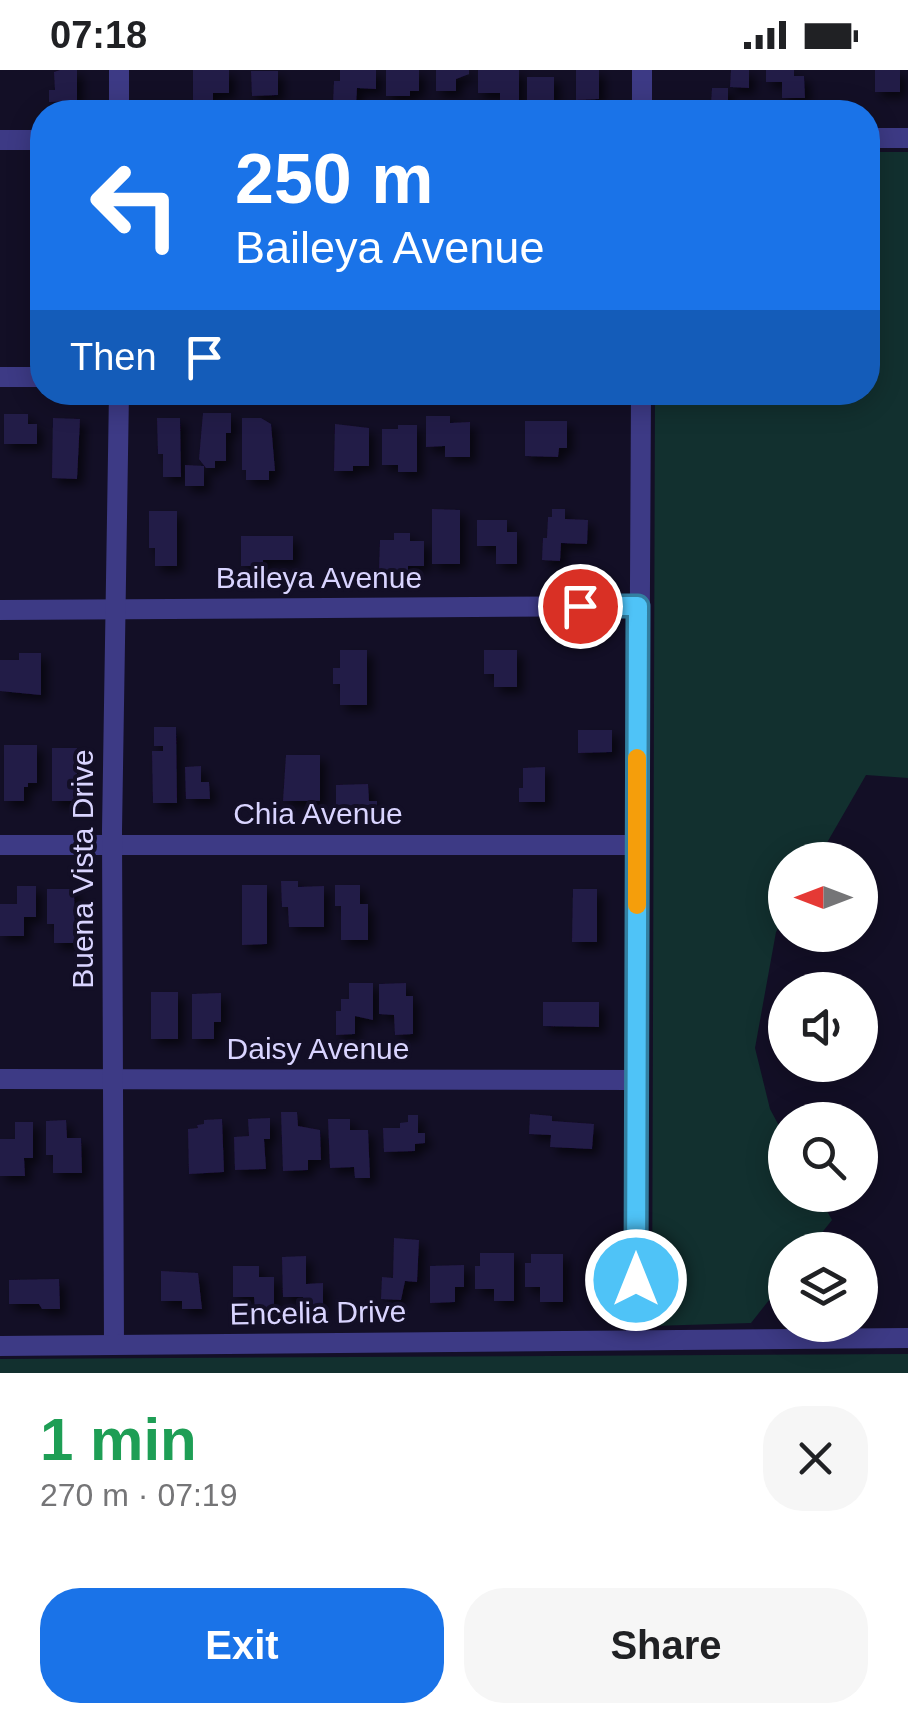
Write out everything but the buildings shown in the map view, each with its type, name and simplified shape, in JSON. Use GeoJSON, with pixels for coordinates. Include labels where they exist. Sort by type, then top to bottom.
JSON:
{"type":"FeatureCollection","features":[{"type":"Feature","properties":{"kind":"street"},"geometry":{"type":"LineString","coordinates":[[119,100],[120,70]]}},
{"type":"Feature","properties":{"kind":"street"},"geometry":{"type":"LineString","coordinates":[[642,70],[642,100]]}},
{"type":"Feature","properties":{"kind":"street"},"geometry":{"type":"LineString","coordinates":[[880,138],[908,138]]}},
{"type":"Feature","properties":{"kind":"street"},"geometry":{"type":"LineString","coordinates":[[0,140],[30,140]]}},
{"type":"Feature","properties":{"kind":"street"},"geometry":{"type":"LineString","coordinates":[[0,377],[30,377]]}},
{"type":"Feature","properties":{"kind":"street","name":"Buena Vista Drive"},"geometry":{"type":"LineString","coordinates":[[114,1345],[112,844],[119,405]]}},
{"type":"Feature","properties":{"kind":"street"},"geometry":{"type":"LineString","coordinates":[[636,1340],[641,405]]}},
{"type":"Feature","properties":{"kind":"street","name":"Baileya Avenue"},"geometry":{"type":"LineString","coordinates":[[0,610],[638,606]]}},
{"type":"Feature","properties":{"kind":"street","name":"Chia Avenue"},"geometry":{"type":"LineString","coordinates":[[0,845],[637,844]]}},
{"type":"Feature","properties":{"kind":"street","name":"Daisy Avenue"},"geometry":{"type":"LineString","coordinates":[[0,1079],[636,1080]]}},
{"type":"Feature","properties":{"kind":"street","name":"Encelia Drive"},"geometry":{"type":"LineString","coordinates":[[0,1346],[908,1338]]}},
{"type":"Feature","properties":{"kind":"green space"},"geometry":{"type":"Polygon","coordinates":[[[880,152],[908,152],[908,778],[866,775],[827,842],[768,842],[768,952],[772,952],[755,1048],[768,1102],[768,1212],[828,1212],[832,1220],[822,1232],[768,1232],[768,1302],[751,1323],[652,1326],[655,405],[880,405],[880,152]]]}},
{"type":"Feature","properties":{"kind":"green space"},"geometry":{"type":"Polygon","coordinates":[[[908,1354],[908,1373],[0,1373],[0,1359],[908,1354]]]}},
{"type":"Feature","properties":{"kind":"slow traffic"},"geometry":{"type":"LineString","coordinates":[[637,758],[637,905]]}},
{"type":"Feature","properties":{"kind":"route"},"geometry":{"type":"LineString","coordinates":[[580,606],[638,606],[636,1280]]}}]}
